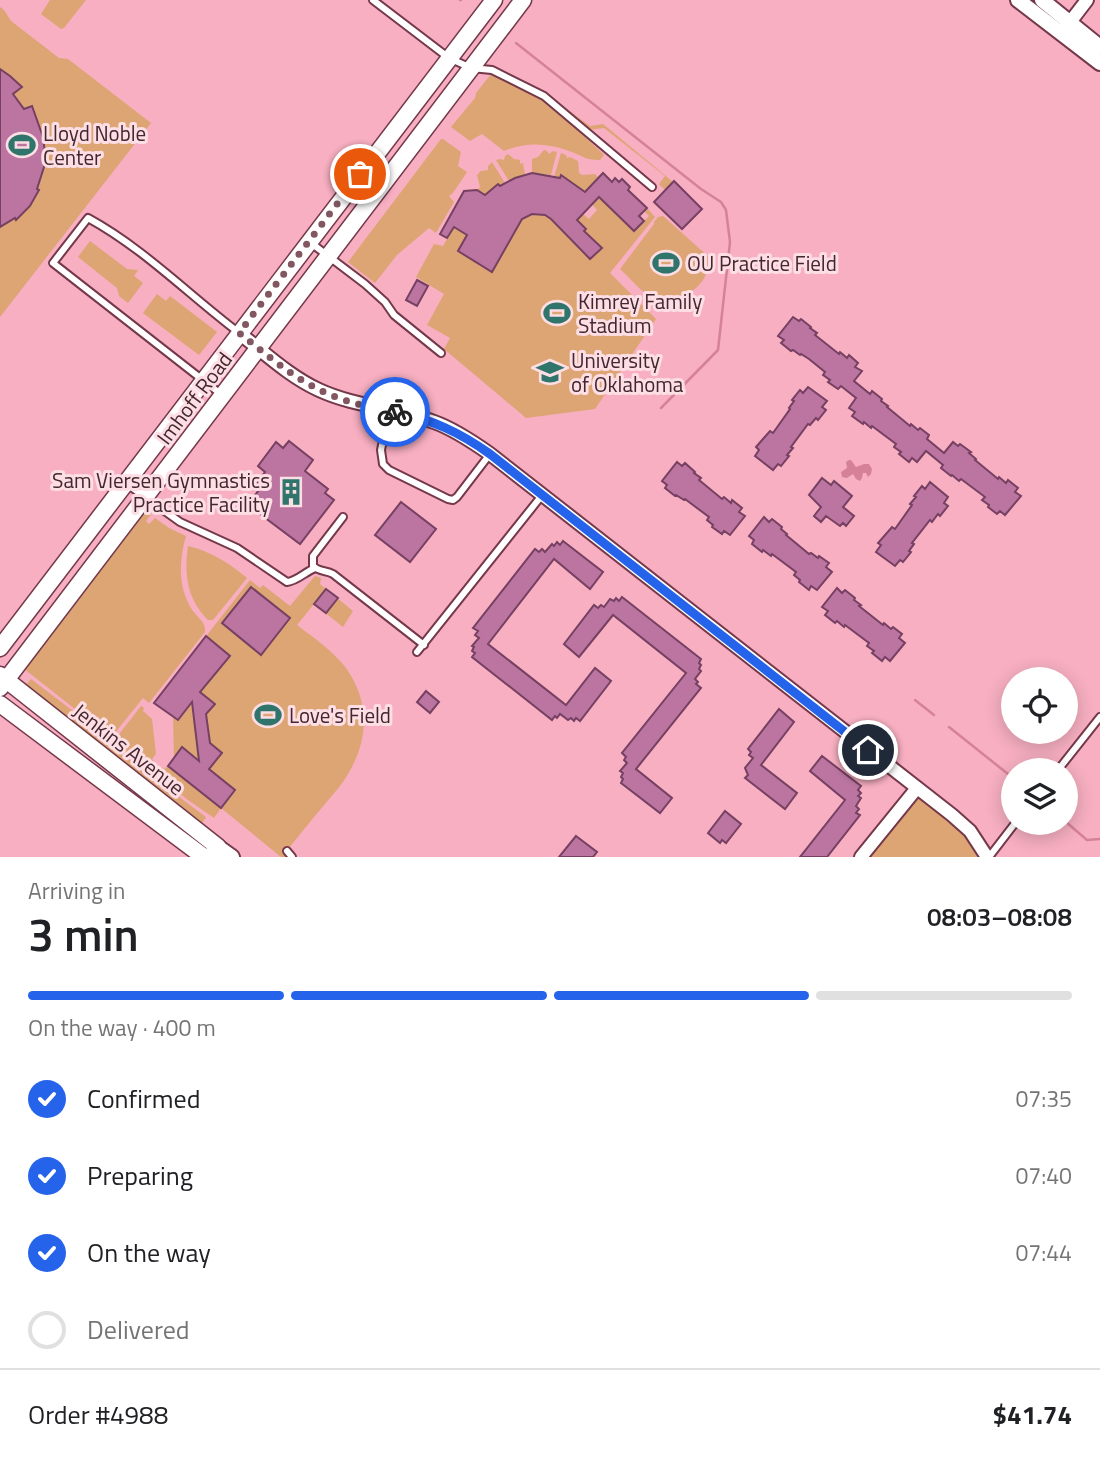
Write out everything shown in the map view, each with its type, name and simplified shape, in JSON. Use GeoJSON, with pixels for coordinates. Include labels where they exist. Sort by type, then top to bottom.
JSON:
{"type":"FeatureCollection","features":[{"type":"Feature","properties":{"kind":"main road","name":"Imhoff Road"},"geometry":{"type":"LineString","coordinates":[[0,648],[494,0]]}},
{"type":"Feature","properties":{"kind":"main road","name":"Imhoff Road"},"geometry":{"type":"LineString","coordinates":[[2,681],[523,0]]}},
{"type":"Feature","properties":{"kind":"main road","name":"Jenkins Avenue"},"geometry":{"type":"LineString","coordinates":[[2,681],[214,852]]}},
{"type":"Feature","properties":{"kind":"main road","name":"Jenkins Avenue"},"geometry":{"type":"LineString","coordinates":[[0,704],[204,857]]}},
{"type":"Feature","properties":{"kind":"street"},"geometry":{"type":"LineString","coordinates":[[1018,0],[1100,47]]}},
{"type":"Feature","properties":{"kind":"street"},"geometry":{"type":"LineString","coordinates":[[1042,0],[1100,63]]}},
{"type":"Feature","properties":{"kind":"street"},"geometry":{"type":"LineString","coordinates":[[1066,28],[1087,0]]}},
{"type":"Feature","properties":{"kind":"street"},"geometry":{"type":"LineString","coordinates":[[239,333],[292,374],[318,390],[360,405],[434,422],[461,435],[490,454],[917,788],[970,831],[988,857]]}},
{"type":"Feature","properties":{"kind":"street"},"geometry":{"type":"LineString","coordinates":[[861,857],[917,788]]}},
{"type":"Feature","properties":{"kind":"street","name":"Jenkins Avenue"},"geometry":{"type":"LineString","coordinates":[[214,852],[232,857]]}},
{"type":"Feature","properties":{"kind":"lane"},"geometry":{"type":"LineString","coordinates":[[373,0],[449,58],[471,68],[492,70],[544,96],[652,187]]}},
{"type":"Feature","properties":{"kind":"lane"},"geometry":{"type":"LineString","coordinates":[[379,149],[398,164]]}},
{"type":"Feature","properties":{"kind":"lane"},"geometry":{"type":"LineString","coordinates":[[222,396],[53,263],[88,218],[149,260],[239,333]]}},
{"type":"Feature","properties":{"kind":"lane"},"geometry":{"type":"LineString","coordinates":[[309,242],[365,284],[385,302],[394,315],[441,353]]}},
{"type":"Feature","properties":{"kind":"lane"},"geometry":{"type":"LineString","coordinates":[[389,411],[381,450],[383,464],[389,470],[448,499],[457,498],[490,454]]}},
{"type":"Feature","properties":{"kind":"lane"},"geometry":{"type":"LineString","coordinates":[[126,483],[180,522],[237,548],[287,582],[294,581],[315,568]]}},
{"type":"Feature","properties":{"kind":"lane"},"geometry":{"type":"LineString","coordinates":[[418,652],[542,494]]}},
{"type":"Feature","properties":{"kind":"lane"},"geometry":{"type":"LineString","coordinates":[[342,517],[313,556],[315,568],[333,575],[424,645]]}},
{"type":"Feature","properties":{"kind":"lane"},"geometry":{"type":"LineString","coordinates":[[1068,758],[1100,717]]}},
{"type":"Feature","properties":{"kind":"lane"},"geometry":{"type":"LineString","coordinates":[[988,857],[1006,835]]}},
{"type":"Feature","properties":{"kind":"shaded area"},"geometry":{"type":"Polygon","coordinates":[[[50,0],[86,0],[61,29],[41,14],[50,0]]]}},
{"type":"Feature","properties":{"kind":"shaded area"},"geometry":{"type":"Polygon","coordinates":[[[0,7],[11,21],[59,58],[68,59],[151,123],[0,317],[0,7]]]}},
{"type":"Feature","properties":{"kind":"shaded area"},"geometry":{"type":"Polygon","coordinates":[[[491,74],[541,99],[604,155],[600,160],[591,159],[545,145],[520,146],[504,151],[482,134],[470,141],[451,127],[491,74]]]}},
{"type":"Feature","properties":{"kind":"shaded area"},"geometry":{"type":"Polygon","coordinates":[[[553,99],[590,126],[603,124],[673,182],[664,189],[659,184],[665,176],[604,128],[588,130],[553,99]]]}},
{"type":"Feature","properties":{"kind":"shaded area"},"geometry":{"type":"Polygon","coordinates":[[[441,139],[461,152],[458,166],[467,172],[449,196],[454,202],[436,233],[429,228],[397,255],[375,283],[348,262],[441,139]]]}},
{"type":"Feature","properties":{"kind":"shaded area"},"geometry":{"type":"Polygon","coordinates":[[[544,150],[549,154],[557,152],[551,175],[532,173],[532,159],[544,150]]]}},
{"type":"Feature","properties":{"kind":"shaded area","name":"Kimrey Family Stadium"},"geometry":{"type":"Polygon","coordinates":[[[561,153],[578,161],[579,173],[582,175],[595,174],[598,177],[589,187],[634,231],[649,216],[644,211],[647,208],[655,217],[610,273],[656,319],[595,409],[526,418],[444,349],[450,338],[427,325],[444,294],[416,277],[434,244],[443,246],[454,227],[484,195],[477,190],[480,187],[477,175],[488,170],[492,162],[505,183],[501,186],[498,184],[490,191],[458,250],[470,257],[490,244],[478,265],[492,272],[524,217],[538,214],[551,219],[590,259],[601,248],[577,220],[583,214],[589,219],[597,210],[585,197],[587,194],[561,175],[560,178],[554,177],[561,153]]]}},
{"type":"Feature","properties":{"kind":"shaded area"},"geometry":{"type":"Polygon","coordinates":[[[508,154],[520,160],[520,164],[523,163],[525,175],[509,181],[496,160],[504,160],[508,154]]]}},
{"type":"Feature","properties":{"kind":"shaded area","name":"OU Practice Field"},"geometry":{"type":"Polygon","coordinates":[[[663,216],[710,258],[706,275],[699,285],[688,294],[667,301],[650,297],[620,269],[658,217],[663,216]]]}},
{"type":"Feature","properties":{"kind":"shaded area"},"geometry":{"type":"Polygon","coordinates":[[[90,241],[127,269],[138,270],[134,276],[143,283],[128,303],[119,296],[117,288],[78,257],[90,241]]]}},
{"type":"Feature","properties":{"kind":"shaded area"},"geometry":{"type":"Polygon","coordinates":[[[157,294],[166,301],[170,296],[217,332],[199,355],[143,313],[157,294]]]}},
{"type":"Feature","properties":{"kind":"shaded area"},"geometry":{"type":"Polygon","coordinates":[[[849,460],[856,467],[869,464],[871,474],[868,477],[863,473],[860,481],[853,474],[847,478],[842,477],[841,472],[847,468],[846,462],[849,460]]]}},
{"type":"Feature","properties":{"kind":"shaded area"},"geometry":{"type":"Polygon","coordinates":[[[153,512],[146,521],[149,524],[155,518],[186,536],[181,564],[182,582],[187,600],[202,622],[205,632],[149,703],[143,698],[110,739],[23,668],[138,517],[153,512]]]}},
{"type":"Feature","properties":{"kind":"shaded area"},"geometry":{"type":"Polygon","coordinates":[[[188,546],[220,559],[247,578],[213,620],[208,620],[191,595],[186,567],[188,546]]]}},
{"type":"Feature","properties":{"kind":"shaded area","name":"Love's Field"},"geometry":{"type":"Polygon","coordinates":[[[315,576],[321,578],[320,584],[353,611],[343,627],[314,604],[297,625],[335,656],[354,681],[363,707],[363,734],[355,761],[346,778],[284,854],[287,857],[281,857],[221,808],[214,818],[155,773],[161,767],[165,769],[174,757],[173,716],[154,703],[250,580],[260,588],[263,585],[290,606],[315,576]]]}},
{"type":"Feature","properties":{"kind":"shaded area"},"geometry":{"type":"Polygon","coordinates":[[[31,679],[94,727],[111,746],[206,817],[201,825],[25,686],[31,679]]]}},
{"type":"Feature","properties":{"kind":"shaded area"},"geometry":{"type":"Polygon","coordinates":[[[141,706],[152,719],[156,754],[152,759],[155,762],[149,769],[113,742],[141,706]]]}},
{"type":"Feature","properties":{"kind":"shaded area"},"geometry":{"type":"Polygon","coordinates":[[[918,795],[970,838],[982,857],[869,857],[918,795]]]}},
{"type":"Feature","properties":{"kind":"building","name":"Lloyd Noble Center"},"geometry":{"type":"Polygon","coordinates":[[[0,69],[22,87],[13,94],[24,109],[32,106],[43,137],[45,153],[37,189],[39,190],[30,206],[16,220],[15,218],[0,227],[0,69]]]}},
{"type":"Feature","properties":{"kind":"building","name":"Kimrey Family Stadium"},"geometry":{"type":"Polygon","coordinates":[[[532,173],[560,178],[561,175],[585,192],[603,173],[612,182],[615,178],[619,182],[622,179],[630,187],[628,190],[647,208],[639,216],[644,221],[634,231],[599,197],[577,220],[586,229],[584,231],[602,248],[590,259],[551,219],[545,215],[532,214],[522,219],[492,272],[458,251],[467,235],[454,227],[447,238],[440,234],[464,191],[477,190],[485,195],[498,184],[500,186],[532,173]]]}},
{"type":"Feature","properties":{"kind":"building"},"geometry":{"type":"Polygon","coordinates":[[[674,181],[702,209],[682,229],[654,202],[674,181]]]}},
{"type":"Feature","properties":{"kind":"building"},"geometry":{"type":"Polygon","coordinates":[[[417,280],[428,286],[417,306],[406,300],[417,280]]]}},
{"type":"Feature","properties":{"kind":"building"},"geometry":{"type":"Polygon","coordinates":[[[793,317],[799,321],[801,319],[811,327],[817,333],[815,335],[839,354],[840,352],[847,358],[849,355],[858,363],[855,367],[862,371],[854,381],[870,394],[872,391],[882,399],[887,407],[910,426],[911,424],[918,430],[920,428],[929,435],[927,439],[944,453],[953,442],[958,446],[960,444],[998,479],[999,477],[1006,483],[1008,480],[1018,488],[1015,492],[1021,496],[1005,515],[1000,511],[997,514],[988,507],[982,500],[985,497],[961,479],[959,481],[951,476],[941,468],[943,465],[926,451],[917,462],[912,458],[909,462],[899,454],[901,452],[894,447],[896,444],[872,426],[871,428],[864,422],[863,424],[852,416],[855,412],[849,408],[856,398],[841,386],[838,389],[828,382],[830,380],[823,375],[825,372],[809,359],[781,343],[784,340],[778,336],[793,317]]]}},
{"type":"Feature","properties":{"kind":"building"},"geometry":{"type":"Polygon","coordinates":[[[808,387],[827,401],[822,407],[826,410],[818,420],[816,418],[808,424],[791,447],[793,448],[787,455],[789,456],[781,466],[778,464],[773,470],[755,456],[759,450],[756,447],[770,431],[773,433],[800,390],[803,393],[808,387]]]}},
{"type":"Feature","properties":{"kind":"building","name":"Sam Viersen Gymnastics Practice Facility"},"geometry":{"type":"Polygon","coordinates":[[[289,441],[313,460],[305,471],[328,489],[325,493],[334,500],[300,544],[248,505],[258,491],[253,488],[265,472],[258,466],[276,442],[283,448],[289,441]]]}},
{"type":"Feature","properties":{"kind":"building"},"geometry":{"type":"Polygon","coordinates":[[[677,462],[682,466],[685,463],[701,478],[699,480],[722,499],[724,497],[731,503],[732,500],[742,508],[739,512],[745,516],[730,535],[724,531],[722,534],[712,527],[707,520],[709,517],[665,488],[667,485],[662,481],[677,462]]]}},
{"type":"Feature","properties":{"kind":"building"},"geometry":{"type":"Polygon","coordinates":[[[822,478],[831,485],[834,481],[852,496],[843,507],[854,516],[846,526],[843,523],[840,526],[826,516],[821,522],[814,516],[821,507],[809,495],[822,478]]]}},
{"type":"Feature","properties":{"kind":"building"},"geometry":{"type":"Polygon","coordinates":[[[930,482],[948,497],[944,503],[948,506],[940,516],[938,514],[932,522],[930,520],[912,543],[911,552],[903,562],[900,560],[895,566],[876,552],[881,545],[878,543],[892,527],[895,529],[912,505],[910,504],[916,497],[914,496],[922,486],[925,489],[930,482]]]}},
{"type":"Feature","properties":{"kind":"building"},"geometry":{"type":"Polygon","coordinates":[[[401,502],[436,529],[410,562],[375,535],[401,502]]]}},
{"type":"Feature","properties":{"kind":"building"},"geometry":{"type":"Polygon","coordinates":[[[764,517],[769,522],[772,519],[782,527],[786,535],[809,554],[818,558],[819,556],[829,563],[826,567],[832,572],[817,590],[811,586],[809,590],[799,582],[794,575],[796,572],[772,554],[771,556],[763,550],[762,552],[752,544],[754,540],[749,536],[764,517]]]}},
{"type":"Feature","properties":{"kind":"building"},"geometry":{"type":"Polygon","coordinates":[[[563,541],[603,572],[590,589],[554,559],[488,644],[566,705],[595,668],[611,681],[580,721],[576,718],[574,721],[571,718],[568,720],[560,714],[552,720],[472,657],[475,653],[472,646],[479,638],[475,635],[478,631],[473,628],[535,549],[545,552],[552,544],[554,546],[557,542],[560,545],[563,541]]]}},
{"type":"Feature","properties":{"kind":"building"},"geometry":{"type":"Polygon","coordinates":[[[251,587],[290,618],[261,655],[222,623],[251,587]]]}},
{"type":"Feature","properties":{"kind":"building"},"geometry":{"type":"Polygon","coordinates":[[[837,588],[842,593],[845,590],[855,598],[861,605],[859,606],[883,625],[884,623],[891,629],[893,627],[902,634],[899,638],[905,643],[890,661],[885,657],[882,661],[872,653],[874,651],[867,646],[869,643],[845,625],[844,627],[837,621],[835,623],[825,615],[828,611],[822,607],[837,588]]]}},
{"type":"Feature","properties":{"kind":"building"},"geometry":{"type":"Polygon","coordinates":[[[326,589],[338,598],[326,613],[314,604],[326,589]]]}},
{"type":"Feature","properties":{"kind":"building"},"geometry":{"type":"Polygon","coordinates":[[[622,597],[701,659],[701,671],[695,679],[701,688],[636,769],[672,798],[660,813],[621,783],[623,773],[620,771],[627,763],[622,753],[686,673],[613,615],[579,657],[564,644],[594,605],[598,608],[601,605],[604,607],[610,599],[614,601],[616,598],[619,601],[622,597]]]}},
{"type":"Feature","properties":{"kind":"building"},"geometry":{"type":"Polygon","coordinates":[[[206,636],[230,656],[200,692],[215,704],[206,714],[210,743],[222,753],[209,769],[235,790],[221,808],[168,766],[182,747],[199,761],[192,702],[178,720],[154,703],[206,636]]]}},
{"type":"Feature","properties":{"kind":"building"},"geometry":{"type":"Polygon","coordinates":[[[426,691],[439,702],[430,713],[417,702],[426,691]]]}},
{"type":"Feature","properties":{"kind":"building"},"geometry":{"type":"Polygon","coordinates":[[[779,709],[794,722],[761,765],[797,793],[785,809],[745,778],[748,775],[745,768],[753,758],[748,749],[779,709]]]}},
{"type":"Feature","properties":{"kind":"building"},"geometry":{"type":"Polygon","coordinates":[[[822,756],[861,786],[858,796],[861,798],[856,806],[859,809],[856,813],[860,815],[827,857],[800,857],[845,800],[810,771],[822,756]]]}},
{"type":"Feature","properties":{"kind":"building"},"geometry":{"type":"Polygon","coordinates":[[[725,811],[741,824],[726,843],[722,840],[720,843],[708,833],[725,811]]]}},
{"type":"Feature","properties":{"kind":"building"},"geometry":{"type":"Polygon","coordinates":[[[576,836],[597,852],[593,857],[559,857],[576,836]]]}},
{"type":"Feature","properties":{"kind":"waterway"},"geometry":{"type":"LineString","coordinates":[[516,43],[721,202],[726,210],[730,242],[718,350],[661,408]]}},
{"type":"Feature","properties":{"kind":"waterway"},"geometry":{"type":"LineString","coordinates":[[915,700],[934,715]]}},
{"type":"Feature","properties":{"kind":"waterway"},"geometry":{"type":"LineString","coordinates":[[949,727],[1001,768]]}},
{"type":"Feature","properties":{"kind":"waterway"},"geometry":{"type":"LineString","coordinates":[[1078,832],[1087,840],[1100,839]]}},
{"type":"Feature","properties":{"kind":"way so far"},"geometry":{"type":"LineString","coordinates":[[360,174],[239,333],[292,374],[318,390],[360,405],[395,412]]}},
{"type":"Feature","properties":{"kind":"place","name":"Lloyd Noble Center"},"geometry":{"type":"Point","coordinates":[22,145]}},
{"type":"Feature","properties":{"kind":"place","name":"OU Practice Field"},"geometry":{"type":"Point","coordinates":[666,263]}},
{"type":"Feature","properties":{"kind":"place","name":"Kimrey Family Stadium"},"geometry":{"type":"Point","coordinates":[557,313]}},
{"type":"Feature","properties":{"kind":"place","name":"University of Oklahoma"},"geometry":{"type":"Point","coordinates":[550,372]}},
{"type":"Feature","properties":{"kind":"place","name":"Sam Viersen Gymnastics Practice Facility"},"geometry":{"type":"Point","coordinates":[291,492]}},
{"type":"Feature","properties":{"kind":"place","name":"Love's Field"},"geometry":{"type":"Point","coordinates":[268,715]}},
{"type":"Feature","properties":{"kind":"route"},"geometry":{"type":"LineString","coordinates":[[395,412],[449,428],[490,454],[868,750]]}}]}
